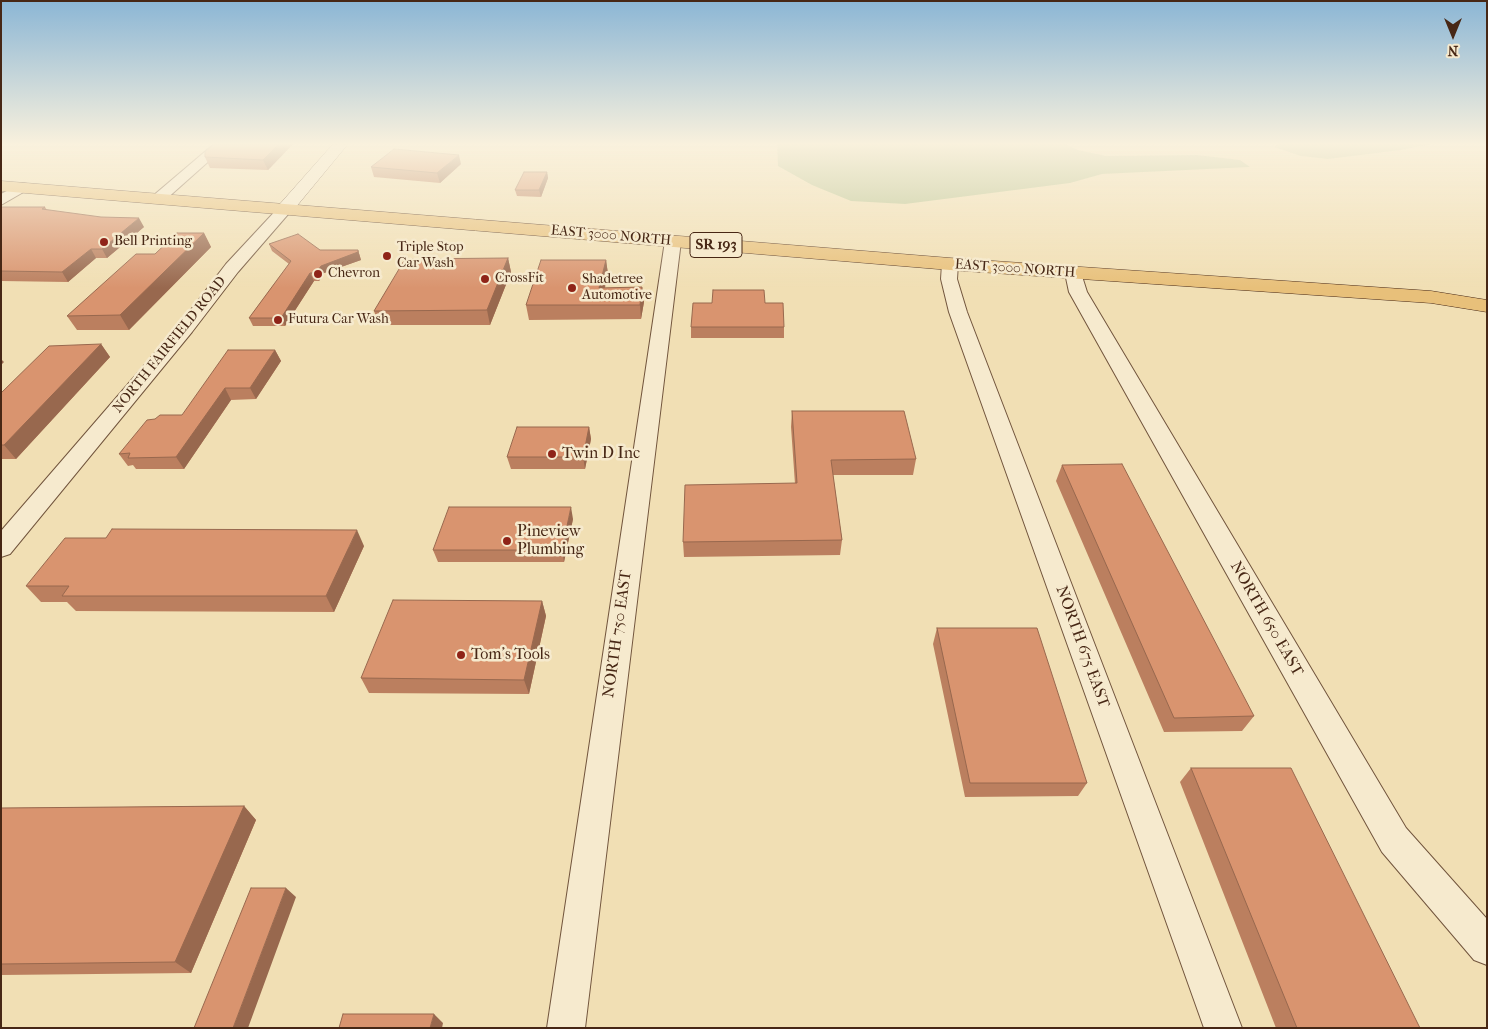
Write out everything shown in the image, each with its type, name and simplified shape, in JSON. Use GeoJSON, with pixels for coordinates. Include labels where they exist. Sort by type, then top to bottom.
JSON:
{"type":"FeatureCollection","features":[{"type":"Feature","properties":{"kind":"main road","name":"EAST 3000 NORTH"},"geometry":{"type":"LineString","coordinates":[[85,192],[950,264],[1431,297],[1487,306]]}},
{"type":"Feature","properties":{"kind":"main road","name":"NORTH FAIRFIELD ROAD"},"geometry":{"type":"LineString","coordinates":[[285,209],[299,192]]}},
{"type":"Feature","properties":{"kind":"main road","name":"EAST 3000 NORTH"},"geometry":{"type":"LineString","coordinates":[[1431,297],[1487,293]]}},
{"type":"Feature","properties":{"kind":"street"},"geometry":{"type":"LineString","coordinates":[[1,206],[6,203],[1,201],[14,192]]}},
{"type":"Feature","properties":{"kind":"street"},"geometry":{"type":"LineString","coordinates":[[159,198],[166,192]]}},
{"type":"Feature","properties":{"kind":"street","name":"NORTH FAIRFIELD ROAD"},"geometry":{"type":"LineString","coordinates":[[1,548],[186,328],[232,268],[285,209]]}},
{"type":"Feature","properties":{"kind":"street","name":"NORTH 750 EAST"},"geometry":{"type":"LineString","coordinates":[[566,1028],[673,241]]}},
{"type":"Feature","properties":{"kind":"street","name":"NORTH 675 EAST"},"geometry":{"type":"LineString","coordinates":[[950,264],[949,279],[961,321],[1223,1028]]}},
{"type":"Feature","properties":{"kind":"street","name":"NORTH 650 EAST"},"geometry":{"type":"LineString","coordinates":[[1073,273],[1078,292],[1394,840],[1487,947]]}},
{"type":"Feature","properties":{"kind":"green space"},"geometry":{"type":"Polygon","coordinates":[[[829,192],[999,192],[905,204],[851,201],[829,192]]]}},
{"type":"Feature","properties":{"kind":"building"},"geometry":{"type":"Polygon","coordinates":[[[1,207],[45,207],[42,209],[101,217],[139,218],[102,249],[91,249],[62,272],[1,271],[1,207]]]}},
{"type":"Feature","properties":{"kind":"building"},"geometry":{"type":"Polygon","coordinates":[[[177,233],[204,233],[120,315],[67,316],[136,254],[155,254],[177,233]]]}},
{"type":"Feature","properties":{"kind":"building"},"geometry":{"type":"Polygon","coordinates":[[[298,234],[320,250],[358,250],[358,252],[321,266],[316,273],[310,273],[281,318],[249,318],[291,261],[269,244],[298,234]]]}},
{"type":"Feature","properties":{"kind":"building"},"geometry":{"type":"Polygon","coordinates":[[[508,258],[487,310],[374,311],[405,259],[508,258]]]}},
{"type":"Feature","properties":{"kind":"building"},"geometry":{"type":"Polygon","coordinates":[[[541,260],[606,260],[599,288],[642,287],[640,305],[526,305],[541,260]]]}},
{"type":"Feature","properties":{"kind":"building"},"geometry":{"type":"Polygon","coordinates":[[[713,290],[764,290],[765,303],[783,303],[784,327],[691,327],[693,303],[712,303],[713,290]]]}},
{"type":"Feature","properties":{"kind":"building"},"geometry":{"type":"Polygon","coordinates":[[[101,344],[4,445],[1,445],[1,393],[49,346],[101,344]]]}},
{"type":"Feature","properties":{"kind":"building"},"geometry":{"type":"Polygon","coordinates":[[[228,350],[275,350],[250,388],[225,388],[176,457],[128,458],[130,453],[119,454],[147,420],[155,419],[160,415],[182,415],[228,350]]]}},
{"type":"Feature","properties":{"kind":"building"},"geometry":{"type":"Polygon","coordinates":[[[792,411],[904,411],[916,459],[831,460],[842,540],[683,542],[685,485],[797,483],[792,411]]]}},
{"type":"Feature","properties":{"kind":"building"},"geometry":{"type":"Polygon","coordinates":[[[517,427],[589,427],[583,457],[507,457],[517,427]]]}},
{"type":"Feature","properties":{"kind":"building"},"geometry":{"type":"Polygon","coordinates":[[[1122,464],[1254,716],[1174,718],[1062,465],[1122,464]]]}},
{"type":"Feature","properties":{"kind":"building","name":"Pineview Plumbing"},"geometry":{"type":"Polygon","coordinates":[[[449,507],[571,507],[562,550],[433,550],[449,507]]]}},
{"type":"Feature","properties":{"kind":"building"},"geometry":{"type":"Polygon","coordinates":[[[112,529],[357,530],[326,596],[62,596],[69,586],[26,586],[65,538],[106,538],[112,529]]]}},
{"type":"Feature","properties":{"kind":"building","name":"Tom's Tools"},"geometry":{"type":"Polygon","coordinates":[[[393,600],[542,601],[524,680],[361,678],[393,600]]]}},
{"type":"Feature","properties":{"kind":"building"},"geometry":{"type":"Polygon","coordinates":[[[937,628],[1037,628],[1087,783],[970,783],[937,628]]]}},
{"type":"Feature","properties":{"kind":"building"},"geometry":{"type":"Polygon","coordinates":[[[1191,768],[1291,768],[1420,1028],[1297,1028],[1191,768]]]}},
{"type":"Feature","properties":{"kind":"building"},"geometry":{"type":"Polygon","coordinates":[[[244,806],[175,962],[1,964],[1,808],[244,806]]]}},
{"type":"Feature","properties":{"kind":"building"},"geometry":{"type":"Polygon","coordinates":[[[251,888],[286,888],[233,1028],[194,1028],[251,888]]]}},
{"type":"Feature","properties":{"kind":"building"},"geometry":{"type":"Polygon","coordinates":[[[343,1014],[434,1014],[430,1028],[339,1028],[343,1014]]]}},
{"type":"Feature","properties":{"kind":"place","name":"Bell Printing"},"geometry":{"type":"Point","coordinates":[104,242]}},
{"type":"Feature","properties":{"kind":"place","name":"Triple Stop Car Wash"},"geometry":{"type":"Point","coordinates":[387,256]}},
{"type":"Feature","properties":{"kind":"place","name":"Chevron"},"geometry":{"type":"Point","coordinates":[318,274]}},
{"type":"Feature","properties":{"kind":"place","name":"CrossFit"},"geometry":{"type":"Point","coordinates":[485,279]}},
{"type":"Feature","properties":{"kind":"place","name":"Shadetree Automotive"},"geometry":{"type":"Point","coordinates":[572,288]}},
{"type":"Feature","properties":{"kind":"place","name":"Futura Car Wash"},"geometry":{"type":"Point","coordinates":[278,320]}},
{"type":"Feature","properties":{"kind":"place","name":"Twin D Inc"},"geometry":{"type":"Point","coordinates":[552,454]}},
{"type":"Feature","properties":{"kind":"place","name":"Pineview Plumbing"},"geometry":{"type":"Point","coordinates":[507,541]}},
{"type":"Feature","properties":{"kind":"place","name":"Tom's Tools"},"geometry":{"type":"Point","coordinates":[461,655]}}]}
